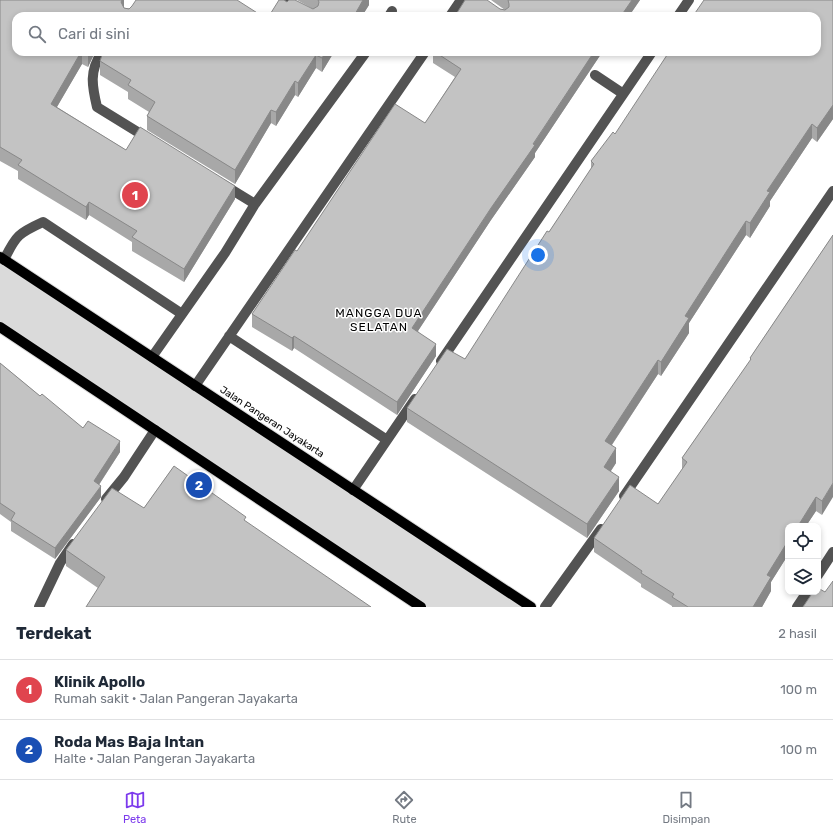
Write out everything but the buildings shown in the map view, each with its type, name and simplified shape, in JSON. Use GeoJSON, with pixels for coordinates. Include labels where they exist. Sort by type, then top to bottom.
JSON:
{"type":"FeatureCollection","features":[{"type":"Feature","properties":{"kind":"main road","name":"Jalan Pangeran Jayakarta"},"geometry":{"type":"LineString","coordinates":[[2,259],[530,607]]}},
{"type":"Feature","properties":{"kind":"main road"},"geometry":{"type":"LineString","coordinates":[[0,327],[422,607]]}},
{"type":"Feature","properties":{"kind":"lane"},"geometry":{"type":"LineString","coordinates":[[284,0],[306,12]]}},
{"type":"Feature","properties":{"kind":"lane"},"geometry":{"type":"LineString","coordinates":[[453,12],[461,0]]}},
{"type":"Feature","properties":{"kind":"lane"},"geometry":{"type":"LineString","coordinates":[[681,12],[689,0]]}},
{"type":"Feature","properties":{"kind":"lane"},"geometry":{"type":"LineString","coordinates":[[99,56],[91,82],[97,107],[156,144]]}},
{"type":"Feature","properties":{"kind":"lane"},"geometry":{"type":"LineString","coordinates":[[152,357],[225,252],[255,204],[363,56]]}},
{"type":"Feature","properties":{"kind":"lane"},"geometry":{"type":"LineString","coordinates":[[195,386],[422,56]]}},
{"type":"Feature","properties":{"kind":"lane"},"geometry":{"type":"LineString","coordinates":[[436,368],[622,93],[649,56]]}},
{"type":"Feature","properties":{"kind":"lane"},"geometry":{"type":"LineString","coordinates":[[595,75],[622,93]]}},
{"type":"Feature","properties":{"kind":"lane"},"geometry":{"type":"LineString","coordinates":[[216,180],[255,204]]}},
{"type":"Feature","properties":{"kind":"lane"},"geometry":{"type":"LineString","coordinates":[[616,508],[833,191]]}},
{"type":"Feature","properties":{"kind":"lane"},"geometry":{"type":"LineString","coordinates":[[2,259],[13,241],[22,232],[43,222],[182,314]]}},
{"type":"Feature","properties":{"kind":"lane"},"geometry":{"type":"LineString","coordinates":[[229,336],[387,440]]}},
{"type":"Feature","properties":{"kind":"lane"},"geometry":{"type":"LineString","coordinates":[[353,490],[422,387]]}},
{"type":"Feature","properties":{"kind":"lane"},"geometry":{"type":"LineString","coordinates":[[101,506],[124,476],[155,430]]}},
{"type":"Feature","properties":{"kind":"lane"},"geometry":{"type":"LineString","coordinates":[[545,607],[607,521]]}},
{"type":"Feature","properties":{"kind":"lane"},"geometry":{"type":"LineString","coordinates":[[39,607],[60,563],[78,538]]}},
{"type":"Feature","properties":{"kind":"lane"},"geometry":{"type":"LineString","coordinates":[[821,570],[833,552]]}},
{"type":"Feature","properties":{"kind":"lane"},"geometry":{"type":"LineString","coordinates":[[797,607],[805,595]]}},
{"type":"Feature","properties":{"kind":"shaded area"},"geometry":{"type":"Polygon","coordinates":[[[0,257],[531,607],[421,607],[0,327],[0,257]]]}},
{"type":"Feature","properties":{"kind":"place","name":"Klinik Apollo"},"geometry":{"type":"Point","coordinates":[135,195]}},
{"type":"Feature","properties":{"kind":"place","name":"Roda Mas Baja Intan"},"geometry":{"type":"Point","coordinates":[199,485]}},
{"type":"Feature","properties":{"kind":"district","name":"MANGGA DUA SELATAN"},"geometry":{"type":"Point","coordinates":[379,320]}}]}
